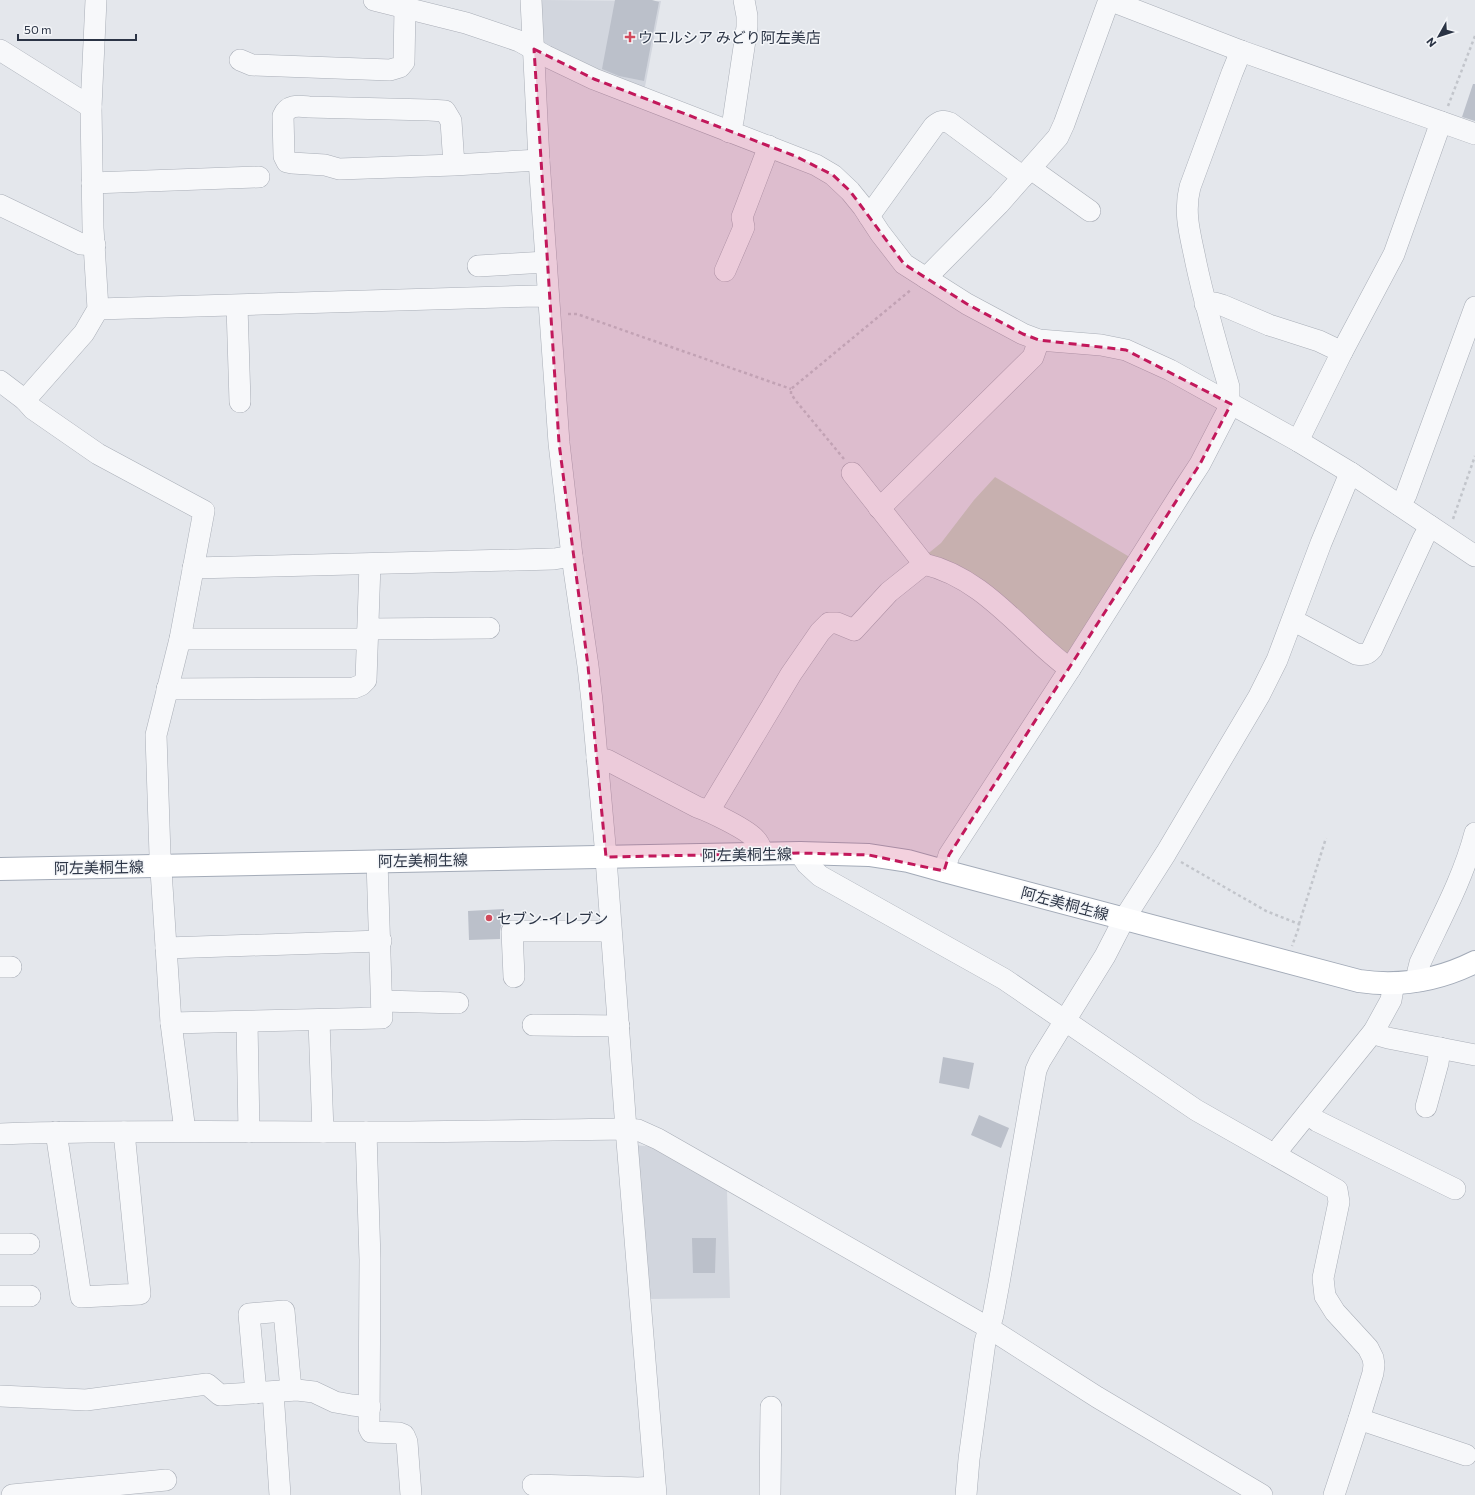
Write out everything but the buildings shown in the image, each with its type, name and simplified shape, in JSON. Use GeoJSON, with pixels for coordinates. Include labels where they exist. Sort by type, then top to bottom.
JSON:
{"type":"FeatureCollection","features":[{"type":"Feature","properties":{"kind":"main road","name":"阿左美桐生線"},"geometry":{"type":"LineString","coordinates":[[0,869],[800,853],[869,855],[908,862],[944,871],[1359,981],[1376,983],[1417,981],[1436,977],[1475,962]]}},
{"type":"Feature","properties":{"kind":"street"},"geometry":{"type":"LineString","coordinates":[[25,400],[84,333],[98,309],[92,183],[91,107],[96,0]]}},
{"type":"Feature","properties":{"kind":"street"},"geometry":{"type":"LineString","coordinates":[[374,0],[466,23],[519,41],[594,79],[816,165],[833,175],[850,191],[904,264],[967,304],[1023,334],[1039,340],[1101,345],[1126,350],[1170,370],[1298,441],[1399,505],[1475,556]]}},
{"type":"Feature","properties":{"kind":"street"},"geometry":{"type":"LineString","coordinates":[[531,0],[539,160],[559,443],[572,556],[588,666],[597,758],[655,1491],[638,1488],[533,1485]]}},
{"type":"Feature","properties":{"kind":"street"},"geometry":{"type":"LineString","coordinates":[[729,132],[733,121],[747,27],[747,16],[744,0]]}},
{"type":"Feature","properties":{"kind":"street"},"geometry":{"type":"LineString","coordinates":[[926,278],[999,204],[1058,137],[1109,0],[1241,51],[1475,134]]}},
{"type":"Feature","properties":{"kind":"street"},"geometry":{"type":"LineString","coordinates":[[240,60],[252,65],[390,70],[400,67],[404,62],[405,8]]}},
{"type":"Feature","properties":{"kind":"street"},"geometry":{"type":"LineString","coordinates":[[0,50],[91,107]]}},
{"type":"Feature","properties":{"kind":"street"},"geometry":{"type":"LineString","coordinates":[[944,871],[949,855],[1070,669],[1200,464],[1229,403],[1228,387],[1205,304],[1187,218],[1188,197],[1241,51]]}},
{"type":"Feature","properties":{"kind":"street"},"geometry":{"type":"LineString","coordinates":[[454,165],[451,120],[444,111],[295,106],[285,111],[283,116],[284,156],[287,162],[292,164],[325,165],[339,169],[454,165],[539,160]]}},
{"type":"Feature","properties":{"kind":"street"},"geometry":{"type":"LineString","coordinates":[[869,216],[934,126],[939,122],[945,121],[1090,211]]}},
{"type":"Feature","properties":{"kind":"street"},"geometry":{"type":"LineString","coordinates":[[1298,441],[1342,352],[1394,254],[1441,122]]}},
{"type":"Feature","properties":{"kind":"street"},"geometry":{"type":"LineString","coordinates":[[725,271],[744,227],[742,217],[769,146]]}},
{"type":"Feature","properties":{"kind":"street"},"geometry":{"type":"LineString","coordinates":[[92,183],[259,177]]}},
{"type":"Feature","properties":{"kind":"street"},"geometry":{"type":"LineString","coordinates":[[0,205],[81,244],[95,245]]}},
{"type":"Feature","properties":{"kind":"street"},"geometry":{"type":"LineString","coordinates":[[478,266],[546,262]]}},
{"type":"Feature","properties":{"kind":"street"},"geometry":{"type":"LineString","coordinates":[[98,309],[237,306],[528,296],[549,305]]}},
{"type":"Feature","properties":{"kind":"street"},"geometry":{"type":"LineString","coordinates":[[1205,304],[1215,303],[1222,305],[1269,325],[1320,341],[1342,352]]}},
{"type":"Feature","properties":{"kind":"street"},"geometry":{"type":"LineString","coordinates":[[237,306],[240,402]]}},
{"type":"Feature","properties":{"kind":"street"},"geometry":{"type":"LineString","coordinates":[[1399,505],[1406,495],[1475,307]]}},
{"type":"Feature","properties":{"kind":"street"},"geometry":{"type":"LineString","coordinates":[[879,508],[1033,357],[1039,340]]}},
{"type":"Feature","properties":{"kind":"street"},"geometry":{"type":"LineString","coordinates":[[0,381],[25,400],[33,409],[98,454],[204,511],[180,639],[156,735],[160,855],[162,866],[170,1024],[185,1131]]}},
{"type":"Feature","properties":{"kind":"street"},"geometry":{"type":"LineString","coordinates":[[852,473],[924,564],[934,566],[972,584],[1070,669]]}},
{"type":"Feature","properties":{"kind":"street"},"geometry":{"type":"LineString","coordinates":[[966,1495],[969,1459],[985,1342],[999,1283],[1033,1081],[1040,1061],[1105,956],[1124,919],[1166,853],[1259,696],[1277,660],[1321,543],[1351,474]]}},
{"type":"Feature","properties":{"kind":"street"},"geometry":{"type":"LineString","coordinates":[[1292,622],[1302,625],[1356,654],[1363,655],[1368,653],[1372,649],[1422,539],[1430,526]]}},
{"type":"Feature","properties":{"kind":"street"},"geometry":{"type":"LineString","coordinates":[[193,568],[554,559],[572,556]]}},
{"type":"Feature","properties":{"kind":"street"},"geometry":{"type":"LineString","coordinates":[[167,689],[354,688],[361,685],[366,680],[370,564]]}},
{"type":"Feature","properties":{"kind":"street"},"geometry":{"type":"LineString","coordinates":[[709,811],[791,674],[820,632],[829,623],[837,623],[854,630],[889,592],[924,564]]}},
{"type":"Feature","properties":{"kind":"street"},"geometry":{"type":"LineString","coordinates":[[180,639],[368,634],[489,628]]}},
{"type":"Feature","properties":{"kind":"street"},"geometry":{"type":"LineString","coordinates":[[597,758],[607,760],[697,807],[709,811],[753,836],[760,845],[763,854]]}},
{"type":"Feature","properties":{"kind":"street"},"geometry":{"type":"LineString","coordinates":[[1417,981],[1420,963],[1461,877],[1475,833]]}},
{"type":"Feature","properties":{"kind":"street"},"geometry":{"type":"LineString","coordinates":[[800,853],[807,864],[820,876],[1004,979],[1196,1110],[1337,1190],[1339,1202],[1323,1288],[1329,1303],[1368,1348],[1373,1358],[1373,1373],[1334,1495]]}},
{"type":"Feature","properties":{"kind":"street"},"geometry":{"type":"LineString","coordinates":[[170,1024],[319,1021],[382,1018],[377,861]]}},
{"type":"Feature","properties":{"kind":"street"},"geometry":{"type":"LineString","coordinates":[[514,977],[512,931],[610,931]]}},
{"type":"Feature","properties":{"kind":"street"},"geometry":{"type":"LineString","coordinates":[[166,948],[380,942]]}},
{"type":"Feature","properties":{"kind":"street"},"geometry":{"type":"LineString","coordinates":[[1276,1155],[1374,1031],[1392,1000],[1394,983]]}},
{"type":"Feature","properties":{"kind":"street"},"geometry":{"type":"LineString","coordinates":[[382,1001],[458,1003]]}},
{"type":"Feature","properties":{"kind":"street"},"geometry":{"type":"LineString","coordinates":[[319,1021],[323,1132]]}},
{"type":"Feature","properties":{"kind":"street"},"geometry":{"type":"LineString","coordinates":[[247,1022],[249,1132]]}},
{"type":"Feature","properties":{"kind":"street"},"geometry":{"type":"LineString","coordinates":[[533,1025],[619,1026]]}},
{"type":"Feature","properties":{"kind":"street"},"geometry":{"type":"LineString","coordinates":[[1374,1031],[1381,1036],[1388,1038],[1475,1055]]}},
{"type":"Feature","properties":{"kind":"street"},"geometry":{"type":"LineString","coordinates":[[1426,1107],[1438,1063],[1440,1048]]}},
{"type":"Feature","properties":{"kind":"street"},"geometry":{"type":"LineString","coordinates":[[1308,1113],[1317,1121],[1455,1190]]}},
{"type":"Feature","properties":{"kind":"street"},"geometry":{"type":"LineString","coordinates":[[0,1134],[185,1131],[366,1132],[638,1130],[658,1139],[989,1328],[1097,1397],[1262,1495]]}},
{"type":"Feature","properties":{"kind":"street"},"geometry":{"type":"LineString","coordinates":[[56,1132],[81,1297],[140,1294],[124,1132]]}},
{"type":"Feature","properties":{"kind":"street"},"geometry":{"type":"LineString","coordinates":[[366,1132],[370,1260],[369,1428],[371,1432],[399,1433],[404,1435],[407,1442],[411,1495]]}},
{"type":"Feature","properties":{"kind":"street"},"geometry":{"type":"LineString","coordinates":[[0,1244],[29,1244]]}},
{"type":"Feature","properties":{"kind":"street"},"geometry":{"type":"LineString","coordinates":[[0,1296],[30,1296]]}},
{"type":"Feature","properties":{"kind":"street"},"geometry":{"type":"LineString","coordinates":[[0,1396],[86,1400],[207,1384],[220,1395],[273,1392],[314,1392],[335,1402],[370,1407]]}},
{"type":"Feature","properties":{"kind":"street"},"geometry":{"type":"LineString","coordinates":[[273,1392],[280,1495]]}},
{"type":"Feature","properties":{"kind":"street"},"geometry":{"type":"LineString","coordinates":[[770,1495],[771,1407]]}},
{"type":"Feature","properties":{"kind":"street"},"geometry":{"type":"LineString","coordinates":[[1359,1419],[1466,1455]]}},
{"type":"Feature","properties":{"kind":"street"},"geometry":{"type":"LineString","coordinates":[[12,1495],[166,1480]]}},
{"type":"Feature","properties":{"kind":"path"},"geometry":{"type":"LineString","coordinates":[[1441,122],[1475,36]]}},
{"type":"Feature","properties":{"kind":"path"},"geometry":{"type":"LineString","coordinates":[[791,389],[926,278]]}},
{"type":"Feature","properties":{"kind":"path"},"geometry":{"type":"LineString","coordinates":[[549,305],[791,389]]}},
{"type":"Feature","properties":{"kind":"path"},"geometry":{"type":"LineString","coordinates":[[791,389],[791,394],[850,466],[852,473]]}},
{"type":"Feature","properties":{"kind":"path"},"geometry":{"type":"LineString","coordinates":[[1453,520],[1475,456]]}},
{"type":"Feature","properties":{"kind":"path"},"geometry":{"type":"LineString","coordinates":[[1286,961],[1299,927],[1326,838]]}},
{"type":"Feature","properties":{"kind":"path"},"geometry":{"type":"LineString","coordinates":[[1166,853],[1266,911],[1299,924]]}},
{"type":"Feature","properties":{"kind":"highlighted area"},"geometry":{"type":"Polygon","coordinates":[[[534,49],[594,79],[795,156],[833,175],[850,191],[904,264],[967,304],[1023,334],[1039,340],[1126,350],[1231,404],[1200,464],[949,855],[944,871],[869,855],[800,853],[606,857],[588,666],[559,443],[534,49]]]}},
{"type":"Feature","properties":{"kind":"shaded area"},"geometry":{"type":"Polygon","coordinates":[[[540,0],[661,1],[644,92],[601,74],[543,43],[540,0]]]}},
{"type":"Feature","properties":{"kind":"shaded area"},"geometry":{"type":"Polygon","coordinates":[[[635,1145],[655,1147],[727,1190],[730,1298],[649,1299],[635,1145]]]}},
{"type":"Feature","properties":{"kind":"green space"},"geometry":{"type":"Polygon","coordinates":[[[995,477],[1133,559],[1072,654],[1059,651],[925,556],[941,543],[974,500],[995,477]]]}},
{"type":"Feature","properties":{"kind":"place","name":"ウエルシア みどり阿左美店"},"geometry":{"type":"Point","coordinates":[630,37]}},
{"type":"Feature","properties":{"kind":"place","name":"セブン-イレブン"},"geometry":{"type":"Point","coordinates":[489,918]}}]}
